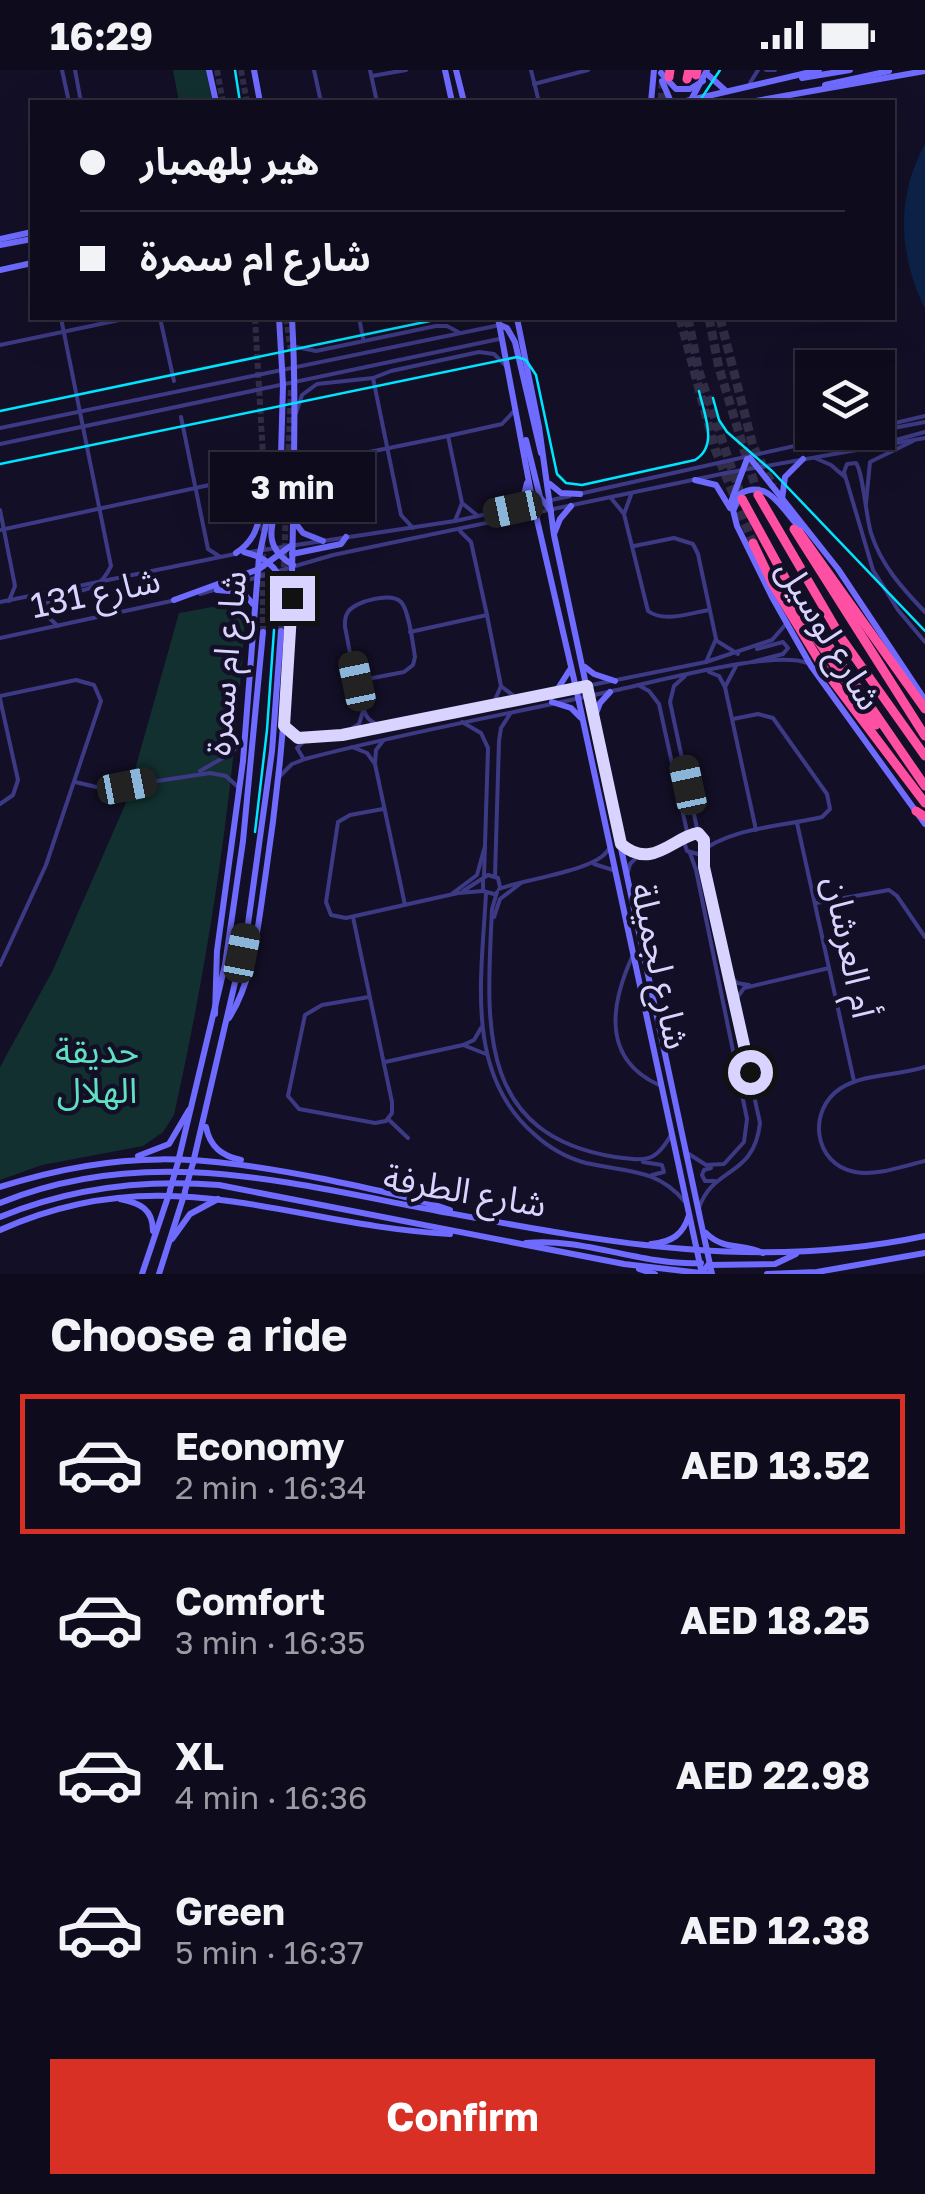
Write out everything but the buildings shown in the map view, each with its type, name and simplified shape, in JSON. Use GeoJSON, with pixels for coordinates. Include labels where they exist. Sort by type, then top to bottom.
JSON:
{"type":"FeatureCollection","features":[{"type":"Feature","properties":{"kind":"highway","name":"شارع لوسيل"},"geometry":{"type":"LineString","coordinates":[[758,495],[834,626],[925,756]]}},
{"type":"Feature","properties":{"kind":"highway","name":"شارع لوسيل"},"geometry":{"type":"LineString","coordinates":[[742,499],[796,598],[925,786]]}},
{"type":"Feature","properties":{"kind":"highway"},"geometry":{"type":"LineString","coordinates":[[925,708],[808,540],[794,529],[925,736]]}},
{"type":"Feature","properties":{"kind":"highway"},"geometry":{"type":"LineString","coordinates":[[925,786],[840,675],[753,544],[780,598],[826,672],[925,803]]}},
{"type":"Feature","properties":{"kind":"street"},"geometry":{"type":"LineString","coordinates":[[62,70],[69,100]]}},
{"type":"Feature","properties":{"kind":"street"},"geometry":{"type":"LineString","coordinates":[[75,70],[82,100]]}},
{"type":"Feature","properties":{"kind":"street"},"geometry":{"type":"LineString","coordinates":[[209,70],[216,100]]}},
{"type":"Feature","properties":{"kind":"street"},"geometry":{"type":"LineString","coordinates":[[254,70],[260,100]]}},
{"type":"Feature","properties":{"kind":"street"},"geometry":{"type":"LineString","coordinates":[[314,70],[321,100]]}},
{"type":"Feature","properties":{"kind":"street"},"geometry":{"type":"LineString","coordinates":[[377,100],[371,73],[406,70]]}},
{"type":"Feature","properties":{"kind":"street"},"geometry":{"type":"LineString","coordinates":[[531,70],[539,100]]}},
{"type":"Feature","properties":{"kind":"street"},"geometry":{"type":"LineString","coordinates":[[534,84],[588,70]]}},
{"type":"Feature","properties":{"kind":"street"},"geometry":{"type":"LineString","coordinates":[[747,87],[758,70]]}},
{"type":"Feature","properties":{"kind":"street"},"geometry":{"type":"LineString","coordinates":[[766,70],[776,70]]}},
{"type":"Feature","properties":{"kind":"street"},"geometry":{"type":"LineString","coordinates":[[762,84],[796,72],[818,70]]}},
{"type":"Feature","properties":{"kind":"street"},"geometry":{"type":"LineString","coordinates":[[714,99],[747,87],[850,70]]}},
{"type":"Feature","properties":{"kind":"street"},"geometry":{"type":"LineString","coordinates":[[760,100],[890,70]]}},
{"type":"Feature","properties":{"kind":"street"},"geometry":{"type":"LineString","coordinates":[[443,72],[451,100]]}},
{"type":"Feature","properties":{"kind":"street"},"geometry":{"type":"LineString","coordinates":[[663,72],[676,90],[690,89],[698,74]]}},
{"type":"Feature","properties":{"kind":"street"},"geometry":{"type":"LineString","coordinates":[[652,100],[663,72]]}},
{"type":"Feature","properties":{"kind":"street"},"geometry":{"type":"LineString","coordinates":[[663,72],[670,100]]}},
{"type":"Feature","properties":{"kind":"street"},"geometry":{"type":"LineString","coordinates":[[760,100],[925,72]]}},
{"type":"Feature","properties":{"kind":"street"},"geometry":{"type":"LineString","coordinates":[[458,73],[464,100]]}},
{"type":"Feature","properties":{"kind":"street"},"geometry":{"type":"LineString","coordinates":[[698,74],[728,92]]}},
{"type":"Feature","properties":{"kind":"street"},"geometry":{"type":"LineString","coordinates":[[688,100],[698,74]]}},
{"type":"Feature","properties":{"kind":"street"},"geometry":{"type":"LineString","coordinates":[[0,242],[30,235]]}},
{"type":"Feature","properties":{"kind":"street"},"geometry":{"type":"LineString","coordinates":[[0,270],[30,264]]}},
{"type":"Feature","properties":{"kind":"street"},"geometry":{"type":"LineString","coordinates":[[58,626],[47,614],[46,606],[51,599],[91,589],[102,582],[111,566],[62,320]]}},
{"type":"Feature","properties":{"kind":"street"},"geometry":{"type":"LineString","coordinates":[[0,345],[120,320]]}},
{"type":"Feature","properties":{"kind":"street"},"geometry":{"type":"LineString","coordinates":[[160,320],[174,382]]}},
{"type":"Feature","properties":{"kind":"street","name":"شارع ام سمرة"},"geometry":{"type":"LineString","coordinates":[[215,1014],[218,951],[244,741],[259,554],[279,470],[283,384],[279,320]]}},
{"type":"Feature","properties":{"kind":"street","name":"شارع ام سمرة"},"geometry":{"type":"LineString","coordinates":[[229,1018],[238,1003],[252,952],[280,776],[293,565],[296,382],[292,320]]}},
{"type":"Feature","properties":{"kind":"street"},"geometry":{"type":"LineString","coordinates":[[359,320],[363,338]]}},
{"type":"Feature","properties":{"kind":"street"},"geometry":{"type":"LineString","coordinates":[[0,444],[506,336],[516,320]]}},
{"type":"Feature","properties":{"kind":"street","name":"شارع لجميلة"},"geometry":{"type":"LineString","coordinates":[[517,320],[547,481],[542,502]]}},
{"type":"Feature","properties":{"kind":"street"},"geometry":{"type":"LineString","coordinates":[[0,428],[460,333],[499,321],[516,346],[533,430],[543,458]]}},
{"type":"Feature","properties":{"kind":"street"},"geometry":{"type":"LineString","coordinates":[[294,346],[312,352],[363,338],[440,325],[460,333]]}},
{"type":"Feature","properties":{"kind":"street","name":"شارع لجميلة"},"geometry":{"type":"LineString","coordinates":[[506,336],[528,477],[554,535],[583,664],[704,1231],[710,1264],[706,1274]]}},
{"type":"Feature","properties":{"kind":"street"},"geometry":{"type":"LineString","coordinates":[[335,347],[337,358]]}},
{"type":"Feature","properties":{"kind":"street"},"geometry":{"type":"LineString","coordinates":[[296,413],[302,396],[317,384],[374,378],[479,352],[494,354],[509,368]]}},
{"type":"Feature","properties":{"kind":"street"},"geometry":{"type":"LineString","coordinates":[[374,378],[401,515],[413,528]]}},
{"type":"Feature","properties":{"kind":"street"},"geometry":{"type":"LineString","coordinates":[[334,460],[310,456],[305,458],[304,466],[314,472],[334,460],[502,424],[517,406]]}},
{"type":"Feature","properties":{"kind":"street"},"geometry":{"type":"LineString","coordinates":[[182,416],[208,549],[201,560]]}},
{"type":"Feature","properties":{"kind":"street"},"geometry":{"type":"LineString","coordinates":[[895,425],[925,419]]}},
{"type":"Feature","properties":{"kind":"street"},"geometry":{"type":"LineString","coordinates":[[502,424],[522,434],[528,444],[546,514]]}},
{"type":"Feature","properties":{"kind":"street"},"geometry":{"type":"LineString","coordinates":[[870,462],[925,435]]}},
{"type":"Feature","properties":{"kind":"street"},"geometry":{"type":"LineString","coordinates":[[895,439],[925,435]]}},
{"type":"Feature","properties":{"kind":"street"},"geometry":{"type":"LineString","coordinates":[[448,436],[462,504],[455,521]]}},
{"type":"Feature","properties":{"kind":"street"},"geometry":{"type":"LineString","coordinates":[[895,444],[913,441]]}},
{"type":"Feature","properties":{"kind":"street"},"geometry":{"type":"LineString","coordinates":[[240,553],[259,554],[293,544],[455,521],[795,447]]}},
{"type":"Feature","properties":{"kind":"street"},"geometry":{"type":"LineString","coordinates":[[174,600],[272,567],[546,514],[742,470],[861,450]]}},
{"type":"Feature","properties":{"kind":"street"},"geometry":{"type":"LineString","coordinates":[[866,513],[874,450]]}},
{"type":"Feature","properties":{"kind":"street"},"geometry":{"type":"LineString","coordinates":[[733,515],[732,497],[748,458]]}},
{"type":"Feature","properties":{"kind":"street","name":"شارع لوسيل"},"geometry":{"type":"LineString","coordinates":[[748,458],[820,547],[925,700]]}},
{"type":"Feature","properties":{"kind":"street"},"geometry":{"type":"LineString","coordinates":[[807,458],[831,465],[846,480]]}},
{"type":"Feature","properties":{"kind":"street"},"geometry":{"type":"LineString","coordinates":[[782,500],[785,477],[807,458]]}},
{"type":"Feature","properties":{"kind":"street"},"geometry":{"type":"LineString","coordinates":[[925,612],[884,563],[866,513],[858,464],[849,463],[845,466],[846,480],[873,570],[898,610],[925,642]]}},
{"type":"Feature","properties":{"kind":"street"},"geometry":{"type":"LineString","coordinates":[[279,470],[273,548],[293,565]]}},
{"type":"Feature","properties":{"kind":"street"},"geometry":{"type":"LineString","coordinates":[[513,509],[524,495],[528,477]]}},
{"type":"Feature","properties":{"kind":"street"},"geometry":{"type":"LineString","coordinates":[[2,529],[242,478]]}},
{"type":"Feature","properties":{"kind":"street","name":"شارع لوسيل"},"geometry":{"type":"LineString","coordinates":[[695,480],[720,489],[812,666],[922,817]]}},
{"type":"Feature","properties":{"kind":"street"},"geometry":{"type":"LineString","coordinates":[[547,481],[557,491],[580,494]]}},
{"type":"Feature","properties":{"kind":"street"},"geometry":{"type":"LineString","coordinates":[[240,553],[254,537],[266,496],[274,488]]}},
{"type":"Feature","properties":{"kind":"street"},"geometry":{"type":"LineString","coordinates":[[733,515],[740,494],[751,488],[764,489],[820,547]]}},
{"type":"Feature","properties":{"kind":"street"},"geometry":{"type":"LineString","coordinates":[[624,514],[632,494]]}},
{"type":"Feature","properties":{"kind":"street"},"geometry":{"type":"LineString","coordinates":[[611,498],[624,514],[645,606],[652,615],[667,617],[709,610]]}},
{"type":"Feature","properties":{"kind":"street"},"geometry":{"type":"LineString","coordinates":[[462,504],[478,516]]}},
{"type":"Feature","properties":{"kind":"street"},"geometry":{"type":"LineString","coordinates":[[554,535],[560,519],[572,506]]}},
{"type":"Feature","properties":{"kind":"street"},"geometry":{"type":"LineString","coordinates":[[0,510],[15,586],[26,596]]}},
{"type":"Feature","properties":{"kind":"street","name":"شارع لجميلة"},"geometry":{"type":"LineString","coordinates":[[546,514],[582,719],[660,1086],[700,1263],[706,1274]]}},
{"type":"Feature","properties":{"kind":"street"},"geometry":{"type":"LineString","coordinates":[[394,531],[401,515]]}},
{"type":"Feature","properties":{"kind":"street"},"geometry":{"type":"LineString","coordinates":[[293,520],[303,533],[323,541]]}},
{"type":"Feature","properties":{"kind":"street"},"geometry":{"type":"LineString","coordinates":[[471,542],[479,526]]}},
{"type":"Feature","properties":{"kind":"street"},"geometry":{"type":"LineString","coordinates":[[458,530],[471,542],[501,686],[490,705]]}},
{"type":"Feature","properties":{"kind":"street"},"geometry":{"type":"LineString","coordinates":[[281,558],[340,544],[346,538]]}},
{"type":"Feature","properties":{"kind":"street"},"geometry":{"type":"LineString","coordinates":[[632,546],[674,538],[688,540],[698,554],[716,640],[723,647],[738,654],[776,638],[786,622]]}},
{"type":"Feature","properties":{"kind":"street"},"geometry":{"type":"LineString","coordinates":[[272,567],[293,544]]}},
{"type":"Feature","properties":{"kind":"street"},"geometry":{"type":"LineString","coordinates":[[208,549],[219,556]]}},
{"type":"Feature","properties":{"kind":"street","name":"شارع 131"},"geometry":{"type":"LineString","coordinates":[[0,602],[240,553]]}},
{"type":"Feature","properties":{"kind":"street"},"geometry":{"type":"LineString","coordinates":[[259,554],[284,588],[290,645]]}},
{"type":"Feature","properties":{"kind":"street"},"geometry":{"type":"LineString","coordinates":[[111,566],[129,575]]}},
{"type":"Feature","properties":{"kind":"street","name":"شارع 131"},"geometry":{"type":"LineString","coordinates":[[0,638],[216,590],[259,573]]}},
{"type":"Feature","properties":{"kind":"street"},"geometry":{"type":"LineString","coordinates":[[9,600],[15,586]]}},
{"type":"Feature","properties":{"kind":"street"},"geometry":{"type":"LineString","coordinates":[[216,590],[242,592],[254,604]]}},
{"type":"Feature","properties":{"kind":"street"},"geometry":{"type":"LineString","coordinates":[[357,681],[410,669],[415,657],[404,606],[397,599],[352,607],[345,620],[357,681],[363,711],[371,722],[382,727]]}},
{"type":"Feature","properties":{"kind":"street"},"geometry":{"type":"LineString","coordinates":[[410,632],[487,616]]}},
{"type":"Feature","properties":{"kind":"street","name":"شارع ام سمرة"},"geometry":{"type":"LineString","coordinates":[[142,1274],[179,1160],[215,1014],[243,841],[263,632]]}},
{"type":"Feature","properties":{"kind":"street","name":"شارع ام سمرة"},"geometry":{"type":"LineString","coordinates":[[159,1274],[194,1161],[229,1018],[259,853],[281,632]]}},
{"type":"Feature","properties":{"kind":"street"},"geometry":{"type":"LineString","coordinates":[[706,662],[716,640]]}},
{"type":"Feature","properties":{"kind":"street"},"geometry":{"type":"LineString","coordinates":[[284,726],[295,736],[306,739],[342,735],[706,662],[781,642],[788,648],[783,654],[736,666]]}},
{"type":"Feature","properties":{"kind":"street"},"geometry":{"type":"LineString","coordinates":[[280,776],[292,764],[352,747],[552,702],[736,666],[793,659],[812,666]]}},
{"type":"Feature","properties":{"kind":"street"},"geometry":{"type":"LineString","coordinates":[[583,664],[594,674],[615,681]]}},
{"type":"Feature","properties":{"kind":"street"},"geometry":{"type":"LineString","coordinates":[[726,688],[736,666]]}},
{"type":"Feature","properties":{"kind":"street"},"geometry":{"type":"LineString","coordinates":[[555,692],[572,667]]}},
{"type":"Feature","properties":{"kind":"street"},"geometry":{"type":"LineString","coordinates":[[706,671],[719,676],[726,688],[756,830]]}},
{"type":"Feature","properties":{"kind":"street"},"geometry":{"type":"LineString","coordinates":[[638,686],[649,691],[659,704],[747,1119],[740,1150],[704,1170],[702,1175],[708,1182],[734,1172],[748,1158],[756,1144],[760,1123],[670,702],[674,686],[686,675]]}},
{"type":"Feature","properties":{"kind":"street"},"geometry":{"type":"LineString","coordinates":[[0,804],[14,795],[18,784],[0,697],[76,680],[88,681],[97,688],[100,708],[46,864],[0,966]]}},
{"type":"Feature","properties":{"kind":"street"},"geometry":{"type":"LineString","coordinates":[[501,686],[518,699]]}},
{"type":"Feature","properties":{"kind":"street"},"geometry":{"type":"LineString","coordinates":[[593,722],[600,703],[610,692]]}},
{"type":"Feature","properties":{"kind":"street"},"geometry":{"type":"LineString","coordinates":[[552,702],[571,708],[582,719]]}},
{"type":"Feature","properties":{"kind":"street"},"geometry":{"type":"LineString","coordinates":[[342,735],[358,724],[363,711]]}},
{"type":"Feature","properties":{"kind":"street"},"geometry":{"type":"LineString","coordinates":[[462,722],[478,730],[487,742],[488,842],[483,878],[481,1028],[502,1096],[540,1140],[580,1161],[661,1175],[664,1168],[658,1163],[596,1153],[561,1140],[532,1120],[510,1092],[497,1066],[490,1036],[492,904],[498,891],[499,741],[503,723],[512,712]]}},
{"type":"Feature","properties":{"kind":"street"},"geometry":{"type":"LineString","coordinates":[[627,877],[632,861],[642,854],[668,849],[698,854],[722,838],[798,823],[828,812],[830,801],[826,794],[773,718],[758,714],[733,719]]}},
{"type":"Feature","properties":{"kind":"street"},"geometry":{"type":"LineString","coordinates":[[305,760],[297,748],[306,739]]}},
{"type":"Feature","properties":{"kind":"street"},"geometry":{"type":"LineString","coordinates":[[384,740],[376,750],[375,764],[405,905]]}},
{"type":"Feature","properties":{"kind":"street"},"geometry":{"type":"LineString","coordinates":[[196,773],[228,756],[244,741]]}},
{"type":"Feature","properties":{"kind":"street"},"geometry":{"type":"LineString","coordinates":[[352,747],[367,753],[375,764]]}},
{"type":"Feature","properties":{"kind":"street"},"geometry":{"type":"LineString","coordinates":[[152,771],[154,781]]}},
{"type":"Feature","properties":{"kind":"street"},"geometry":{"type":"LineString","coordinates":[[75,782],[105,789],[196,773],[226,776],[238,788]]}},
{"type":"Feature","properties":{"kind":"street"},"geometry":{"type":"LineString","coordinates":[[383,809],[350,815],[337,826],[327,910],[338,918],[446,896],[498,891],[518,881],[589,865],[602,864],[615,871]]}},
{"type":"Feature","properties":{"kind":"street","name":"أم العرشان"},"geometry":{"type":"LineString","coordinates":[[798,823],[854,1081]]}},
{"type":"Feature","properties":{"kind":"street"},"geometry":{"type":"LineString","coordinates":[[668,849],[699,834],[722,838]]}},
{"type":"Feature","properties":{"kind":"street"},"geometry":{"type":"LineString","coordinates":[[446,896],[477,875],[488,842]]}},
{"type":"Feature","properties":{"kind":"street"},"geometry":{"type":"LineString","coordinates":[[621,844],[642,854]]}},
{"type":"Feature","properties":{"kind":"street"},"geometry":{"type":"LineString","coordinates":[[589,865],[604,858],[610,846]]}},
{"type":"Feature","properties":{"kind":"street"},"geometry":{"type":"LineString","coordinates":[[458,894],[483,878],[518,881]]}},
{"type":"Feature","properties":{"kind":"street"},"geometry":{"type":"LineString","coordinates":[[492,932],[500,899],[532,878]]}},
{"type":"Feature","properties":{"kind":"street"},"geometry":{"type":"LineString","coordinates":[[816,902],[889,890],[925,937]]}},
{"type":"Feature","properties":{"kind":"street"},"geometry":{"type":"LineString","coordinates":[[353,917],[392,1102],[388,1119]]}},
{"type":"Feature","properties":{"kind":"street"},"geometry":{"type":"LineString","coordinates":[[634,952],[618,996],[617,1035],[626,1063],[638,1075],[660,1086]]}},
{"type":"Feature","properties":{"kind":"street"},"geometry":{"type":"LineString","coordinates":[[733,1005],[741,990],[754,984],[828,968]]}},
{"type":"Feature","properties":{"kind":"street"},"geometry":{"type":"LineString","coordinates":[[726,973],[737,983],[754,984]]}},
{"type":"Feature","properties":{"kind":"street"},"geometry":{"type":"LineString","coordinates":[[369,997],[322,1005],[306,1012],[288,1096],[306,1112],[375,1123],[388,1119]]}},
{"type":"Feature","properties":{"kind":"street"},"geometry":{"type":"LineString","coordinates":[[384,1062],[463,1046],[474,1040],[481,1028]]}},
{"type":"Feature","properties":{"kind":"street"},"geometry":{"type":"LineString","coordinates":[[463,1046],[486,1054]]}},
{"type":"Feature","properties":{"kind":"street"},"geometry":{"type":"LineString","coordinates":[[925,1067],[854,1081],[833,1094],[819,1119],[820,1140],[834,1163],[850,1170],[867,1173],[925,1161]]}},
{"type":"Feature","properties":{"kind":"street"},"geometry":{"type":"LineString","coordinates":[[128,1159],[169,1144],[193,1104]]}},
{"type":"Feature","properties":{"kind":"street"},"geometry":{"type":"LineString","coordinates":[[388,1119],[408,1138]]}},
{"type":"Feature","properties":{"kind":"street"},"geometry":{"type":"LineString","coordinates":[[205,1120],[214,1146],[226,1156],[256,1167]]}},
{"type":"Feature","properties":{"kind":"street"},"geometry":{"type":"LineString","coordinates":[[640,1161],[660,1153],[672,1134]]}},
{"type":"Feature","properties":{"kind":"street"},"geometry":{"type":"LineString","coordinates":[[686,1152],[701,1163],[716,1166]]}},
{"type":"Feature","properties":{"kind":"street"},"geometry":{"type":"LineString","coordinates":[[1,1187],[68,1167],[128,1159],[179,1160],[256,1167],[358,1186],[474,1218]]}},
{"type":"Feature","properties":{"kind":"street","name":"شارع الطرفة"},"geometry":{"type":"LineString","coordinates":[[0,1203],[100,1174],[182,1170],[274,1181],[474,1218],[708,1254],[796,1253],[925,1236]]}},
{"type":"Feature","properties":{"kind":"street"},"geometry":{"type":"LineString","coordinates":[[634,1244],[662,1243],[675,1238],[682,1231],[689,1210],[672,1186],[648,1174]]}},
{"type":"Feature","properties":{"kind":"street"},"geometry":{"type":"LineString","coordinates":[[698,1208],[717,1180]]}},
{"type":"Feature","properties":{"kind":"street","name":"شارع الطرفة"},"geometry":{"type":"LineString","coordinates":[[0,1217],[68,1194],[122,1185],[180,1182],[258,1191],[624,1264],[706,1274]]}},
{"type":"Feature","properties":{"kind":"street"},"geometry":{"type":"LineString","coordinates":[[0,1230],[62,1207],[170,1192],[363,1223],[471,1235]]}},
{"type":"Feature","properties":{"kind":"street"},"geometry":{"type":"LineString","coordinates":[[114,1198],[138,1203],[148,1211],[151,1244]]}},
{"type":"Feature","properties":{"kind":"street"},"geometry":{"type":"LineString","coordinates":[[169,1244],[190,1214],[222,1198]]}},
{"type":"Feature","properties":{"kind":"street"},"geometry":{"type":"LineString","coordinates":[[704,1231],[726,1247],[756,1249],[764,1254]]}},
{"type":"Feature","properties":{"kind":"street"},"geometry":{"type":"LineString","coordinates":[[520,1244],[550,1242],[630,1257],[700,1263],[706,1261],[708,1254]]}},
{"type":"Feature","properties":{"kind":"street"},"geometry":{"type":"LineString","coordinates":[[710,1264],[775,1264],[796,1253]]}},
{"type":"Feature","properties":{"kind":"street"},"geometry":{"type":"LineString","coordinates":[[767,1274],[817,1272],[925,1253]]}},
{"type":"Feature","properties":{"kind":"street"},"geometry":{"type":"LineString","coordinates":[[624,1264],[655,1274]]}},
{"type":"Feature","properties":{"kind":"green space"},"geometry":{"type":"Polygon","coordinates":[[[173,70],[206,70],[212,100],[179,100],[173,70]]]}},
{"type":"Feature","properties":{"kind":"green space","name":"حديقة الهلال"},"geometry":{"type":"Polygon","coordinates":[[[246,601],[236,731],[220,860],[174,1115],[163,1132],[143,1146],[42,1165],[0,1180],[0,1067],[53,970],[125,805],[179,613],[246,601]]]}},
{"type":"Feature","properties":{"kind":"water"},"geometry":{"type":"Polygon","coordinates":[[[925,144],[925,309],[910,268],[904,227],[909,185],[925,144]]]}},
{"type":"Feature","properties":{"kind":"tunnel"},"geometry":{"type":"LineString","coordinates":[[217,70],[223,100]]}},
{"type":"Feature","properties":{"kind":"tunnel"},"geometry":{"type":"LineString","coordinates":[[241,70],[247,100]]}},
{"type":"Feature","properties":{"kind":"tunnel"},"geometry":{"type":"LineString","coordinates":[[662,100],[664,70]]}},
{"type":"Feature","properties":{"kind":"tunnel"},"geometry":{"type":"LineString","coordinates":[[255,320],[263,531]]}},
{"type":"Feature","properties":{"kind":"tunnel"},"geometry":{"type":"LineString","coordinates":[[286,320],[291,351]]}},
{"type":"Feature","properties":{"kind":"tunnel"},"geometry":{"type":"LineString","coordinates":[[681,320],[715,449],[753,543]]}},
{"type":"Feature","properties":{"kind":"tunnel"},"geometry":{"type":"LineString","coordinates":[[688,320],[699,372],[742,499]]}},
{"type":"Feature","properties":{"kind":"tunnel"},"geometry":{"type":"LineString","coordinates":[[709,320],[719,368],[758,495]]}},
{"type":"Feature","properties":{"kind":"tunnel"},"geometry":{"type":"LineString","coordinates":[[721,320],[753,446],[773,486]]}},
{"type":"Feature","properties":{"kind":"tunnel"},"geometry":{"type":"LineString","coordinates":[[283,585],[291,388]]}},
{"type":"Feature","properties":{"kind":"tunnel"},"geometry":{"type":"LineString","coordinates":[[263,544],[263,632]]}},
{"type":"Feature","properties":{"kind":"tunnel"},"geometry":{"type":"LineString","coordinates":[[281,631],[282,608]]}},
{"type":"Feature","properties":{"kind":"tram line"},"geometry":{"type":"LineString","coordinates":[[235,70],[240,100]]}},
{"type":"Feature","properties":{"kind":"tram line"},"geometry":{"type":"LineString","coordinates":[[700,100],[720,70]]}},
{"type":"Feature","properties":{"kind":"tram line"},"geometry":{"type":"LineString","coordinates":[[0,411],[434,320]]}},
{"type":"Feature","properties":{"kind":"tram line"},"geometry":{"type":"LineString","coordinates":[[0,464],[517,357],[526,360],[536,375],[557,474],[566,483],[582,485],[695,460],[708,438],[699,391]]}},
{"type":"Feature","properties":{"kind":"tram line"},"geometry":{"type":"LineString","coordinates":[[713,398],[727,432],[772,471],[925,631]]}},
{"type":"Feature","properties":{"kind":"tram line"},"geometry":{"type":"LineString","coordinates":[[255,832],[274,630]]}},
{"type":"Feature","properties":{"kind":"route"},"geometry":{"type":"LineString","coordinates":[[292,598],[284,726],[298,738],[342,735],[587,686],[621,844],[642,854],[668,849],[692,833],[703,837],[704,867],[750,1072]]}}]}
